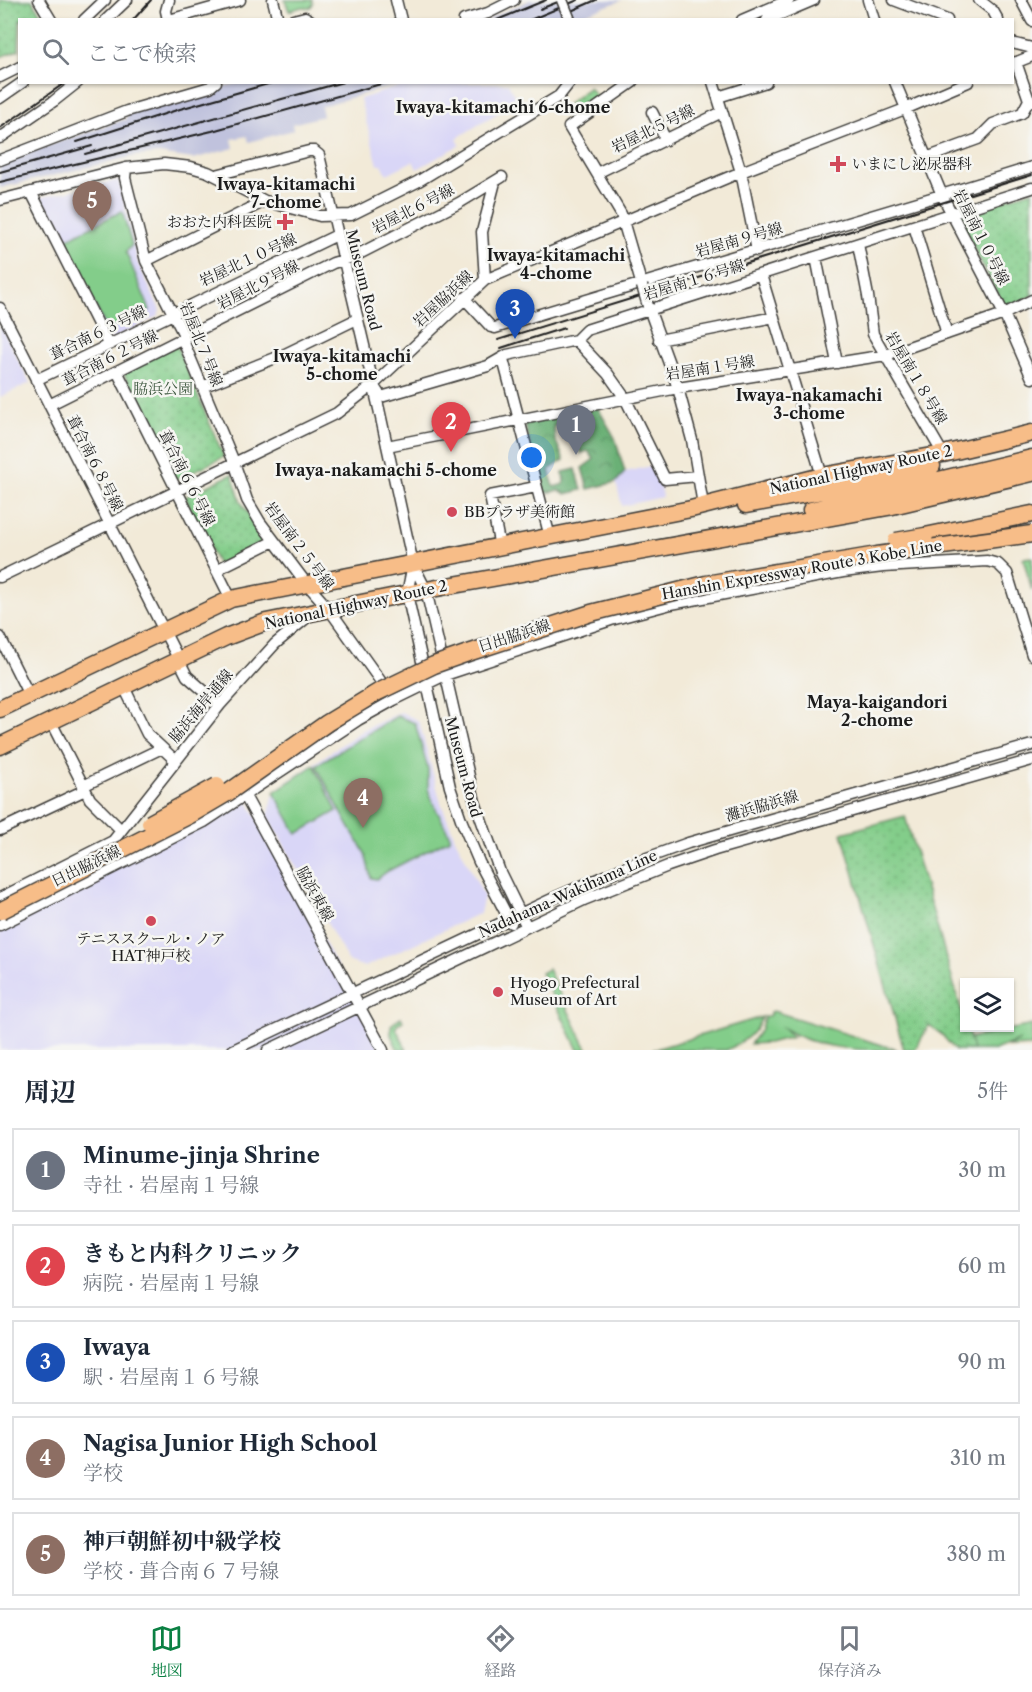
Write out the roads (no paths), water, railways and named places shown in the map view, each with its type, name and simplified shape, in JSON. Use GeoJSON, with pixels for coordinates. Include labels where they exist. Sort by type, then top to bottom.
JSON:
{"type":"FeatureCollection","features":[{"type":"Feature","properties":{"kind":"highway","name":"National Highway Route 2"},"geometry":{"type":"LineString","coordinates":[[698,541],[752,523],[827,490],[943,454],[1032,433]]}},
{"type":"Feature","properties":{"kind":"highway","name":"National Highway Route 2"},"geometry":{"type":"LineString","coordinates":[[827,490],[1032,444]]}},
{"type":"Feature","properties":{"kind":"highway","name":"National Highway Route 2"},"geometry":{"type":"LineString","coordinates":[[0,709],[231,599],[697,507],[730,508],[827,490],[1032,458]]}},
{"type":"Feature","properties":{"kind":"highway","name":"National Highway Route 2"},"geometry":{"type":"LineString","coordinates":[[0,746],[226,637],[266,622],[426,590],[888,507],[1032,473]]}},
{"type":"Feature","properties":{"kind":"highway"},"geometry":{"type":"LineString","coordinates":[[921,543],[1032,514]]}},
{"type":"Feature","properties":{"kind":"highway","name":"Hanshin Expressway Route 3 Kobe Line"},"geometry":{"type":"LineString","coordinates":[[0,911],[190,815],[229,792],[357,704],[434,665],[591,613],[663,593],[1032,524]]}},
{"type":"Feature","properties":{"kind":"highway","name":"Hanshin Expressway Route 3 Kobe Line"},"geometry":{"type":"LineString","coordinates":[[0,899],[222,783],[321,715],[374,683],[455,646],[575,606],[693,575],[921,543],[1032,534]]}},
{"type":"Feature","properties":{"kind":"highway"},"geometry":{"type":"LineString","coordinates":[[921,543],[1032,542]]}},
{"type":"Feature","properties":{"kind":"street"},"geometry":{"type":"LineString","coordinates":[[39,0],[50,18]]}},
{"type":"Feature","properties":{"kind":"street"},"geometry":{"type":"LineString","coordinates":[[86,18],[105,0]]}},
{"type":"Feature","properties":{"kind":"street"},"geometry":{"type":"LineString","coordinates":[[108,18],[127,0]]}},
{"type":"Feature","properties":{"kind":"street"},"geometry":{"type":"LineString","coordinates":[[168,18],[166,11],[169,0]]}},
{"type":"Feature","properties":{"kind":"street"},"geometry":{"type":"LineString","coordinates":[[183,18],[205,15],[240,0]]}},
{"type":"Feature","properties":{"kind":"street"},"geometry":{"type":"LineString","coordinates":[[273,0],[278,18]]}},
{"type":"Feature","properties":{"kind":"street"},"geometry":{"type":"LineString","coordinates":[[396,0],[400,18]]}},
{"type":"Feature","properties":{"kind":"street"},"geometry":{"type":"LineString","coordinates":[[471,18],[488,13],[514,0]]}},
{"type":"Feature","properties":{"kind":"street"},"geometry":{"type":"LineString","coordinates":[[562,0],[569,18]]}},
{"type":"Feature","properties":{"kind":"street"},"geometry":{"type":"LineString","coordinates":[[747,18],[789,0]]}},
{"type":"Feature","properties":{"kind":"street"},"geometry":{"type":"LineString","coordinates":[[772,18],[814,0]]}},
{"type":"Feature","properties":{"kind":"street"},"geometry":{"type":"LineString","coordinates":[[868,0],[873,18]]}},
{"type":"Feature","properties":{"kind":"street"},"geometry":{"type":"LineString","coordinates":[[894,0],[942,18]]}},
{"type":"Feature","properties":{"kind":"street"},"geometry":{"type":"LineString","coordinates":[[979,0],[993,11],[997,18]]}},
{"type":"Feature","properties":{"kind":"street"},"geometry":{"type":"LineString","coordinates":[[1021,0],[1032,21]]}},
{"type":"Feature","properties":{"kind":"street"},"geometry":{"type":"LineString","coordinates":[[1014,44],[1032,48]]}},
{"type":"Feature","properties":{"kind":"street"},"geometry":{"type":"LineString","coordinates":[[926,158],[978,139],[993,124],[1022,113],[1030,100],[1014,63],[1032,56]]}},
{"type":"Feature","properties":{"kind":"street"},"geometry":{"type":"LineString","coordinates":[[0,77],[18,68]]}},
{"type":"Feature","properties":{"kind":"street"},"geometry":{"type":"LineString","coordinates":[[0,98],[20,84]]}},
{"type":"Feature","properties":{"kind":"street"},"geometry":{"type":"LineString","coordinates":[[0,138],[54,102],[76,84]]}},
{"type":"Feature","properties":{"kind":"street"},"geometry":{"type":"LineString","coordinates":[[0,160],[127,111],[214,84]]}},
{"type":"Feature","properties":{"kind":"street"},"geometry":{"type":"LineString","coordinates":[[0,200],[126,168],[173,164],[200,169],[216,175],[266,201],[320,216],[351,215],[417,182],[559,96],[568,84]]}},
{"type":"Feature","properties":{"kind":"street"},"geometry":{"type":"LineString","coordinates":[[630,84],[569,127],[624,221],[659,340],[678,388],[692,440],[698,476],[697,507]]}},
{"type":"Feature","properties":{"kind":"street"},"geometry":{"type":"LineString","coordinates":[[714,84],[741,172],[757,251]]}},
{"type":"Feature","properties":{"kind":"street"},"geometry":{"type":"LineString","coordinates":[[718,97],[760,84]]}},
{"type":"Feature","properties":{"kind":"street","name":"岩屋南１０号線"},"geometry":{"type":"LineString","coordinates":[[896,84],[942,195],[1004,314],[1032,377]]}},
{"type":"Feature","properties":{"kind":"street","name":"岩屋脇浜線"},"geometry":{"type":"LineString","coordinates":[[0,577],[337,413],[374,385],[485,280],[741,172],[963,84]]}},
{"type":"Feature","properties":{"kind":"street"},"geometry":{"type":"LineString","coordinates":[[652,112],[666,140]]}},
{"type":"Feature","properties":{"kind":"street","name":"岩屋北５号線"},"geometry":{"type":"LineString","coordinates":[[597,173],[722,112]]}},
{"type":"Feature","properties":{"kind":"street","name":"Museum Road"},"geometry":{"type":"LineString","coordinates":[[216,175],[309,151],[317,152],[319,155],[374,385],[413,564],[426,590],[475,802],[496,862],[527,927]]}},
{"type":"Feature","properties":{"kind":"street","name":"岩屋南９号線"},"geometry":{"type":"LineString","coordinates":[[464,298],[491,327],[495,328],[1032,167]]}},
{"type":"Feature","properties":{"kind":"street","name":"岩屋北７号線"},"geometry":{"type":"LineString","coordinates":[[126,168],[125,178],[146,261],[185,337],[184,343],[234,462]]}},
{"type":"Feature","properties":{"kind":"street","name":"岩屋北６号線"},"geometry":{"type":"LineString","coordinates":[[344,260],[459,203],[499,180],[482,232],[485,280]]}},
{"type":"Feature","properties":{"kind":"street","name":"岩屋南１６号線"},"geometry":{"type":"LineString","coordinates":[[374,385],[381,397],[488,366],[507,355],[576,340],[586,330],[649,308],[761,275],[1032,188]]}},
{"type":"Feature","properties":{"kind":"street"},"geometry":{"type":"LineString","coordinates":[[30,192],[108,345]]}},
{"type":"Feature","properties":{"kind":"street"},"geometry":{"type":"LineString","coordinates":[[146,261],[266,201]]}},
{"type":"Feature","properties":{"kind":"street"},"geometry":{"type":"LineString","coordinates":[[914,226],[947,334]]}},
{"type":"Feature","properties":{"kind":"street","name":"岩屋北１０号線"},"geometry":{"type":"LineString","coordinates":[[173,312],[337,235]]}},
{"type":"Feature","properties":{"kind":"street","name":"岩屋南１８号線"},"geometry":{"type":"LineString","coordinates":[[858,244],[873,334],[943,454]]}},
{"type":"Feature","properties":{"kind":"street"},"geometry":{"type":"LineString","coordinates":[[816,257],[837,363]]}},
{"type":"Feature","properties":{"kind":"street","name":"岩屋北９号線"},"geometry":{"type":"LineString","coordinates":[[185,337],[333,263],[344,260]]}},
{"type":"Feature","properties":{"kind":"street"},"geometry":{"type":"LineString","coordinates":[[761,275],[827,490]]}},
{"type":"Feature","properties":{"kind":"street","name":"岩屋南１号線"},"geometry":{"type":"LineString","coordinates":[[387,446],[678,388],[886,355],[1004,314],[1032,300]]}},
{"type":"Feature","properties":{"kind":"street","name":"葺合南６８号線"},"geometry":{"type":"LineString","coordinates":[[0,308],[187,676],[220,705]]}},
{"type":"Feature","properties":{"kind":"street","name":"葺合南６３号線"},"geometry":{"type":"LineString","coordinates":[[36,380],[173,312]]}},
{"type":"Feature","properties":{"kind":"street"},"geometry":{"type":"LineString","coordinates":[[659,340],[774,317]]}},
{"type":"Feature","properties":{"kind":"street"},"geometry":{"type":"LineString","coordinates":[[202,387],[284,355],[357,319]]}},
{"type":"Feature","properties":{"kind":"street","name":"葺合南６２号線"},"geometry":{"type":"LineString","coordinates":[[49,405],[185,337]]}},
{"type":"Feature","properties":{"kind":"street"},"geometry":{"type":"LineString","coordinates":[[576,340],[608,374],[625,398],[665,479],[698,476]]}},
{"type":"Feature","properties":{"kind":"street"},"geometry":{"type":"LineString","coordinates":[[503,359],[550,537]]}},
{"type":"Feature","properties":{"kind":"street","name":"葺合南６６号線"},"geometry":{"type":"LineString","coordinates":[[117,371],[231,599]]}},
{"type":"Feature","properties":{"kind":"street","name":"岩屋南２５号線"},"geometry":{"type":"LineString","coordinates":[[234,462],[247,500],[274,541],[306,583],[322,610],[394,700]]}},
{"type":"Feature","properties":{"kind":"street"},"geometry":{"type":"LineString","coordinates":[[500,547],[490,496],[536,487]]}},
{"type":"Feature","properties":{"kind":"street"},"geometry":{"type":"LineString","coordinates":[[216,570],[274,541]]}},
{"type":"Feature","properties":{"kind":"street","name":"日出脇浜線"},"geometry":{"type":"LineString","coordinates":[[0,925],[204,822],[350,726],[427,683],[611,620],[671,604],[843,572],[883,567],[987,561],[998,564],[1007,573],[1032,655]]}},
{"type":"Feature","properties":{"kind":"street","name":"Museum Road"},"geometry":{"type":"LineString","coordinates":[[413,564],[407,594],[450,787],[479,862],[516,932]]}},
{"type":"Feature","properties":{"kind":"street","name":"脇浜海岸通線"},"geometry":{"type":"LineString","coordinates":[[0,899],[112,842],[220,705],[275,644],[322,610]]}},
{"type":"Feature","properties":{"kind":"street"},"geometry":{"type":"LineString","coordinates":[[0,637],[29,695]]}},
{"type":"Feature","properties":{"kind":"street"},"geometry":{"type":"LineString","coordinates":[[124,687],[147,734],[176,761]]}},
{"type":"Feature","properties":{"kind":"street"},"geometry":{"type":"LineString","coordinates":[[51,722],[90,799],[121,831]]}},
{"type":"Feature","properties":{"kind":"street","name":"灘浜脇浜線"},"geometry":{"type":"LineString","coordinates":[[509,919],[593,880],[688,843],[1032,745]]}},
{"type":"Feature","properties":{"kind":"street"},"geometry":{"type":"LineString","coordinates":[[0,830],[162,748]]}},
{"type":"Feature","properties":{"kind":"street","name":"Nadahama-Wakihama Line"},"geometry":{"type":"LineString","coordinates":[[268,1050],[627,882],[715,850],[1032,760]]}},
{"type":"Feature","properties":{"kind":"street","name":"脇浜東線"},"geometry":{"type":"LineString","coordinates":[[245,796],[383,1050]]}},
{"type":"Feature","properties":{"kind":"street","name":"Nadahama-Wakihama Line"},"geometry":{"type":"LineString","coordinates":[[233,1050],[509,919]]}},
{"type":"Feature","properties":{"kind":"railway"},"geometry":{"type":"LineString","coordinates":[[135,18],[151,0]]}},
{"type":"Feature","properties":{"kind":"railway"},"geometry":{"type":"LineString","coordinates":[[502,18],[546,0]]}},
{"type":"Feature","properties":{"kind":"railway"},"geometry":{"type":"LineString","coordinates":[[540,9],[563,0]]}},
{"type":"Feature","properties":{"kind":"railway"},"geometry":{"type":"LineString","coordinates":[[535,18],[578,0]]}},
{"type":"Feature","properties":{"kind":"railway"},"geometry":{"type":"LineString","coordinates":[[571,11],[596,0]]}},
{"type":"Feature","properties":{"kind":"railway"},"geometry":{"type":"LineString","coordinates":[[0,128],[63,84]]}},
{"type":"Feature","properties":{"kind":"railway"},"geometry":{"type":"LineString","coordinates":[[77,142],[268,84]]}},
{"type":"Feature","properties":{"kind":"railway"},"geometry":{"type":"LineString","coordinates":[[85,154],[336,84]]}},
{"type":"Feature","properties":{"kind":"railway"},"geometry":{"type":"LineString","coordinates":[[0,182],[212,131],[381,84]]}},
{"type":"Feature","properties":{"kind":"railway"},"geometry":{"type":"LineString","coordinates":[[0,172],[92,146]]}},
{"type":"Feature","properties":{"kind":"railway"},"geometry":{"type":"LineString","coordinates":[[498,340],[1032,175]]}},
{"type":"Feature","properties":{"kind":"railway"},"geometry":{"type":"LineString","coordinates":[[501,348],[564,328]]}},
{"type":"Feature","properties":{"kind":"place","name":"いまにし泌尿器科"},"geometry":{"type":"Point","coordinates":[838,164]}},
{"type":"Feature","properties":{"kind":"place","name":"おおた内科医院"},"geometry":{"type":"Point","coordinates":[285,222]}},
{"type":"Feature","properties":{"kind":"place","name":"神戸朝鮮初中級学校"},"geometry":{"type":"Point","coordinates":[92,231]}},
{"type":"Feature","properties":{"kind":"place","name":"Iwaya"},"geometry":{"type":"Point","coordinates":[515,339]}},
{"type":"Feature","properties":{"kind":"place","name":"きもと内科クリニック"},"geometry":{"type":"Point","coordinates":[451,452]}},
{"type":"Feature","properties":{"kind":"place","name":"Minume-jinja Shrine"},"geometry":{"type":"Point","coordinates":[576,455]}},
{"type":"Feature","properties":{"kind":"place","name":"BBプラザ美術館"},"geometry":{"type":"Point","coordinates":[452,512]}},
{"type":"Feature","properties":{"kind":"place","name":"Nagisa Junior High School"},"geometry":{"type":"Point","coordinates":[363,828]}},
{"type":"Feature","properties":{"kind":"place","name":"テニススクール・ノア HAT神戸校"},"geometry":{"type":"Point","coordinates":[151,921]}},
{"type":"Feature","properties":{"kind":"place","name":"Hyogo Prefectural Museum of Art"},"geometry":{"type":"Point","coordinates":[498,992]}},
{"type":"Feature","properties":{"kind":"district","name":"Iwaya-kitamachi 6-chome"},"geometry":{"type":"Point","coordinates":[503,107]}},
{"type":"Feature","properties":{"kind":"district","name":"Iwaya-kitamachi 7-chome"},"geometry":{"type":"Point","coordinates":[286,193]}},
{"type":"Feature","properties":{"kind":"district","name":"Iwaya-kitamachi 4-chome"},"geometry":{"type":"Point","coordinates":[556,264]}},
{"type":"Feature","properties":{"kind":"district","name":"Iwaya-kitamachi 5-chome"},"geometry":{"type":"Point","coordinates":[342,365]}},
{"type":"Feature","properties":{"kind":"district","name":"Iwaya-nakamachi 3-chome"},"geometry":{"type":"Point","coordinates":[809,404]}},
{"type":"Feature","properties":{"kind":"district","name":"Iwaya-nakamachi 5-chome"},"geometry":{"type":"Point","coordinates":[386,470]}},
{"type":"Feature","properties":{"kind":"district","name":"Maya-kaigandori 2-chome"},"geometry":{"type":"Point","coordinates":[877,711]}},
{"type":"Feature","properties":{"kind":"park label","name":"脇浜公園"},"geometry":{"type":"Point","coordinates":[163,389]}}]}
